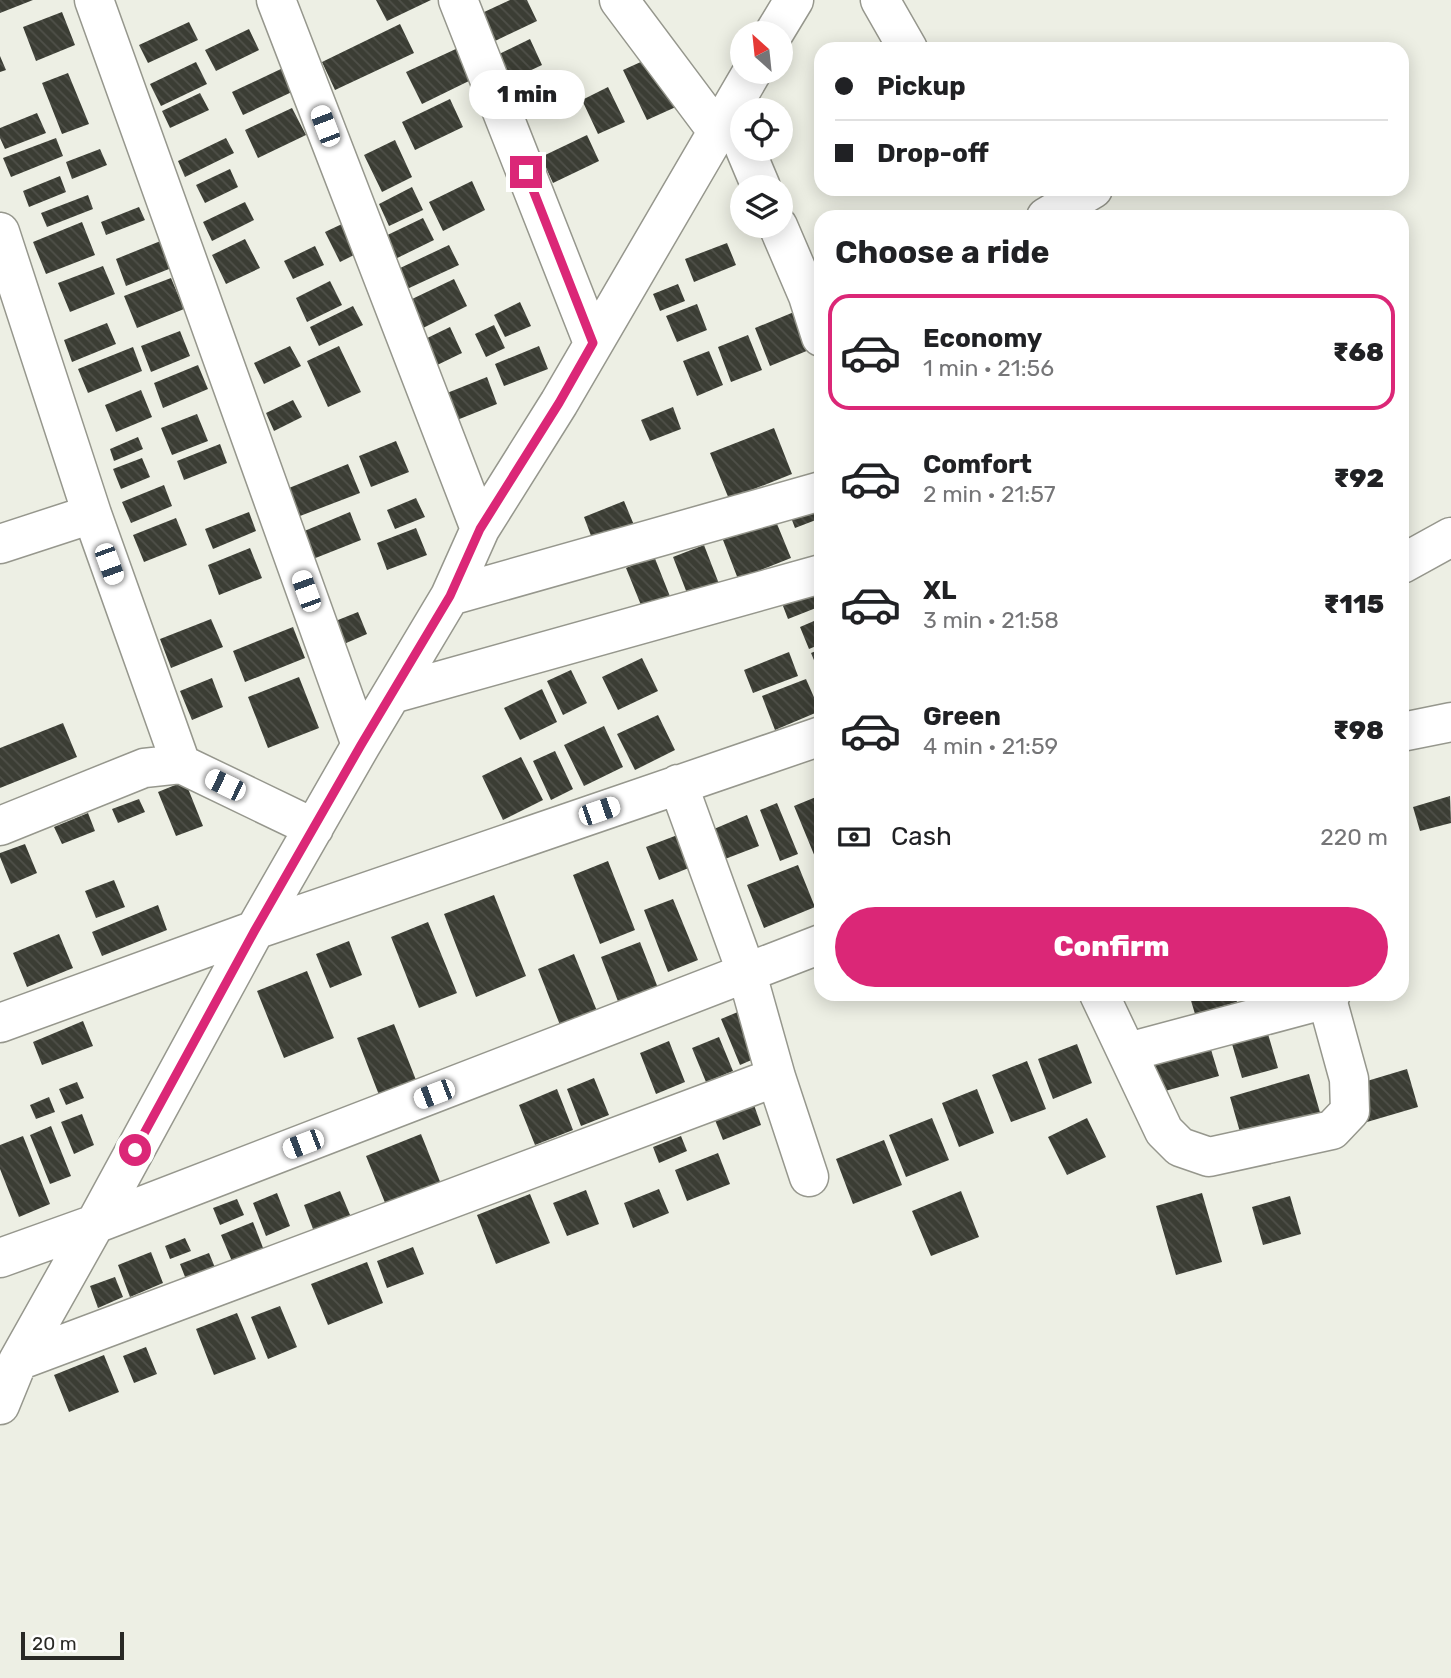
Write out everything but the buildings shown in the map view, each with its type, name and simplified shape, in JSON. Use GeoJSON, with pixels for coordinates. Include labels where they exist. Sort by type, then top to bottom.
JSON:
{"type":"FeatureCollection","features":[{"type":"Feature","properties":{"kind":"street"},"geometry":{"type":"LineString","coordinates":[[94,0],[361,745]]}},
{"type":"Feature","properties":{"kind":"street"},"geometry":{"type":"LineString","coordinates":[[276,0],[480,529]]}},
{"type":"Feature","properties":{"kind":"street"},"geometry":{"type":"LineString","coordinates":[[458,0],[593,343]]}},
{"type":"Feature","properties":{"kind":"street"},"geometry":{"type":"LineString","coordinates":[[619,0],[730,130]]}},
{"type":"Feature","properties":{"kind":"street"},"geometry":{"type":"LineString","coordinates":[[781,21],[794,0]]}},
{"type":"Feature","properties":{"kind":"street"},"geometry":{"type":"LineString","coordinates":[[880,0],[904,42]]}},
{"type":"Feature","properties":{"kind":"street"},"geometry":{"type":"LineString","coordinates":[[0,1405],[18,1361],[255,930],[450,596],[480,529],[593,343],[730,138]]}},
{"type":"Feature","properties":{"kind":"street"},"geometry":{"type":"LineString","coordinates":[[1058,210],[1081,196]]}},
{"type":"Feature","properties":{"kind":"street"},"geometry":{"type":"LineString","coordinates":[[0,232],[92,514],[181,764]]}},
{"type":"Feature","properties":{"kind":"street"},"geometry":{"type":"LineString","coordinates":[[783,238],[814,315]]}},
{"type":"Feature","properties":{"kind":"street"},"geometry":{"type":"LineString","coordinates":[[450,596],[814,493]]}},
{"type":"Feature","properties":{"kind":"street"},"geometry":{"type":"LineString","coordinates":[[0,544],[92,514]]}},
{"type":"Feature","properties":{"kind":"street"},"geometry":{"type":"LineString","coordinates":[[1409,560],[1451,537]]}},
{"type":"Feature","properties":{"kind":"street"},"geometry":{"type":"LineString","coordinates":[[392,694],[814,576]]}},
{"type":"Feature","properties":{"kind":"street"},"geometry":{"type":"LineString","coordinates":[[1409,731],[1451,722]]}},
{"type":"Feature","properties":{"kind":"street"},"geometry":{"type":"LineString","coordinates":[[0,1023],[255,930],[814,738]]}},
{"type":"Feature","properties":{"kind":"street"},"geometry":{"type":"LineString","coordinates":[[0,826],[144,768],[181,764],[314,828]]}},
{"type":"Feature","properties":{"kind":"street"},"geometry":{"type":"LineString","coordinates":[[678,784],[747,974],[776,1077],[809,1177]]}},
{"type":"Feature","properties":{"kind":"street"},"geometry":{"type":"LineString","coordinates":[[0,1258],[95,1224],[814,947]]}},
{"type":"Feature","properties":{"kind":"street"},"geometry":{"type":"LineString","coordinates":[[1102,1001],[1164,1131],[1180,1147],[1209,1157],[1332,1130],[1350,1111],[1349,1079],[1330,1001]]}},
{"type":"Feature","properties":{"kind":"street"},"geometry":{"type":"LineString","coordinates":[[1128,1052],[1311,1001]]}},
{"type":"Feature","properties":{"kind":"street"},"geometry":{"type":"LineString","coordinates":[[18,1361],[776,1077]]}},
{"type":"Feature","properties":{"kind":"route"},"geometry":{"type":"LineString","coordinates":[[135,1150],[255,930],[450,596],[480,529],[593,343],[526,172]]}}]}
